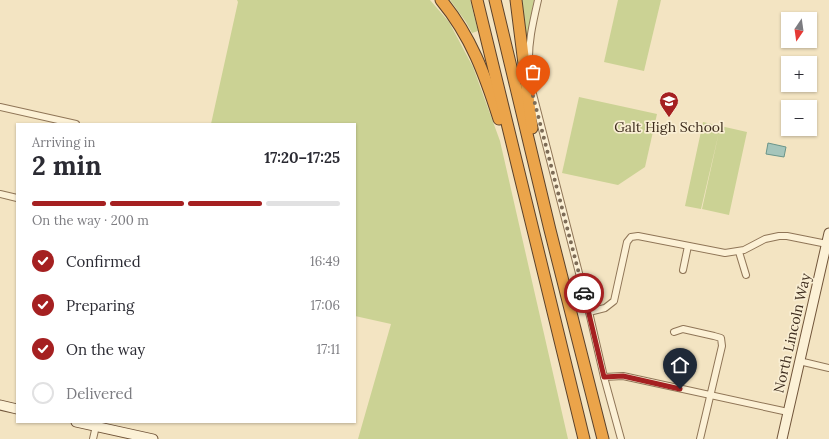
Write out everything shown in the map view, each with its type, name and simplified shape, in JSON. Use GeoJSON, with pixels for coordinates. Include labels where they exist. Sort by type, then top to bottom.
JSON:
{"type":"FeatureCollection","features":[{"type":"Feature","properties":{"kind":"highway"},"geometry":{"type":"LineString","coordinates":[[441,0],[455,16],[483,70],[527,204]]}},
{"type":"Feature","properties":{"kind":"highway"},"geometry":{"type":"LineString","coordinates":[[477,0],[584,439]]}},
{"type":"Feature","properties":{"kind":"highway"},"geometry":{"type":"LineString","coordinates":[[495,0],[602,436]]}},
{"type":"Feature","properties":{"kind":"highway"},"geometry":{"type":"LineString","coordinates":[[516,0],[540,184]]}},
{"type":"Feature","properties":{"kind":"highway"},"geometry":{"type":"LineString","coordinates":[[576,405],[580,439]]}},
{"type":"Feature","properties":{"kind":"main road","name":"North Lincoln Way"},"geometry":{"type":"LineString","coordinates":[[782,439],[829,233]]}},
{"type":"Feature","properties":{"kind":"main road"},"geometry":{"type":"LineString","coordinates":[[0,406],[16,409]]}},
{"type":"Feature","properties":{"kind":"main road"},"geometry":{"type":"LineString","coordinates":[[81,423],[153,439]]}},
{"type":"Feature","properties":{"kind":"street"},"geometry":{"type":"LineString","coordinates":[[538,0],[529,42],[530,82],[621,439]]}},
{"type":"Feature","properties":{"kind":"street"},"geometry":{"type":"LineString","coordinates":[[0,107],[72,123]]}},
{"type":"Feature","properties":{"kind":"street"},"geometry":{"type":"LineString","coordinates":[[0,194],[16,198]]}},
{"type":"Feature","properties":{"kind":"street"},"geometry":{"type":"LineString","coordinates":[[589,312],[605,308],[614,301],[627,242],[631,237],[638,236],[725,253],[739,252],[765,239],[779,236],[787,236],[827,244]]}},
{"type":"Feature","properties":{"kind":"street"},"geometry":{"type":"LineString","coordinates":[[683,270],[688,246]]}},
{"type":"Feature","properties":{"kind":"street"},"geometry":{"type":"LineString","coordinates":[[739,252],[746,275]]}},
{"type":"Feature","properties":{"kind":"street"},"geometry":{"type":"LineString","coordinates":[[674,332],[683,329],[714,336],[720,338],[722,346],[709,395],[700,439]]}},
{"type":"Feature","properties":{"kind":"street"},"geometry":{"type":"LineString","coordinates":[[799,361],[829,368]]}},
{"type":"Feature","properties":{"kind":"street"},"geometry":{"type":"LineString","coordinates":[[604,377],[623,376],[788,412]]}},
{"type":"Feature","properties":{"kind":"street"},"geometry":{"type":"LineString","coordinates":[[93,439],[96,426]]}},
{"type":"Feature","properties":{"kind":"green space"},"geometry":{"type":"Polygon","coordinates":[[[237,0],[430,0],[449,22],[473,67],[500,141],[568,439],[358,439],[391,324],[356,316],[356,123],[211,123],[238,2],[237,0]]]}},
{"type":"Feature","properties":{"kind":"green space"},"geometry":{"type":"Polygon","coordinates":[[[450,0],[470,0],[478,31],[472,33],[450,0]]]}},
{"type":"Feature","properties":{"kind":"green space"},"geometry":{"type":"Polygon","coordinates":[[[522,0],[534,0],[529,27],[527,52],[522,0]]]}},
{"type":"Feature","properties":{"kind":"green space"},"geometry":{"type":"Polygon","coordinates":[[[618,0],[661,0],[644,71],[604,62],[618,0]]]}},
{"type":"Feature","properties":{"kind":"green space"},"geometry":{"type":"Polygon","coordinates":[[[579,97],[657,114],[645,167],[618,185],[562,173],[579,97]]]}},
{"type":"Feature","properties":{"kind":"green space"},"geometry":{"type":"Polygon","coordinates":[[[703,122],[747,132],[729,215],[702,209],[719,132],[701,209],[685,206],[703,122]]]}},
{"type":"Feature","properties":{"kind":"water"},"geometry":{"type":"Polygon","coordinates":[[[768,143],[786,147],[784,157],[766,154],[768,143]]]}},
{"type":"Feature","properties":{"kind":"way so far"},"geometry":{"type":"LineString","coordinates":[[533,96],[584,293]]}},
{"type":"Feature","properties":{"kind":"place","name":"Galt High School"},"geometry":{"type":"Point","coordinates":[669,118]}},
{"type":"Feature","properties":{"kind":"route"},"geometry":{"type":"LineString","coordinates":[[584,293],[604,377],[623,376],[680,389]]}}]}
